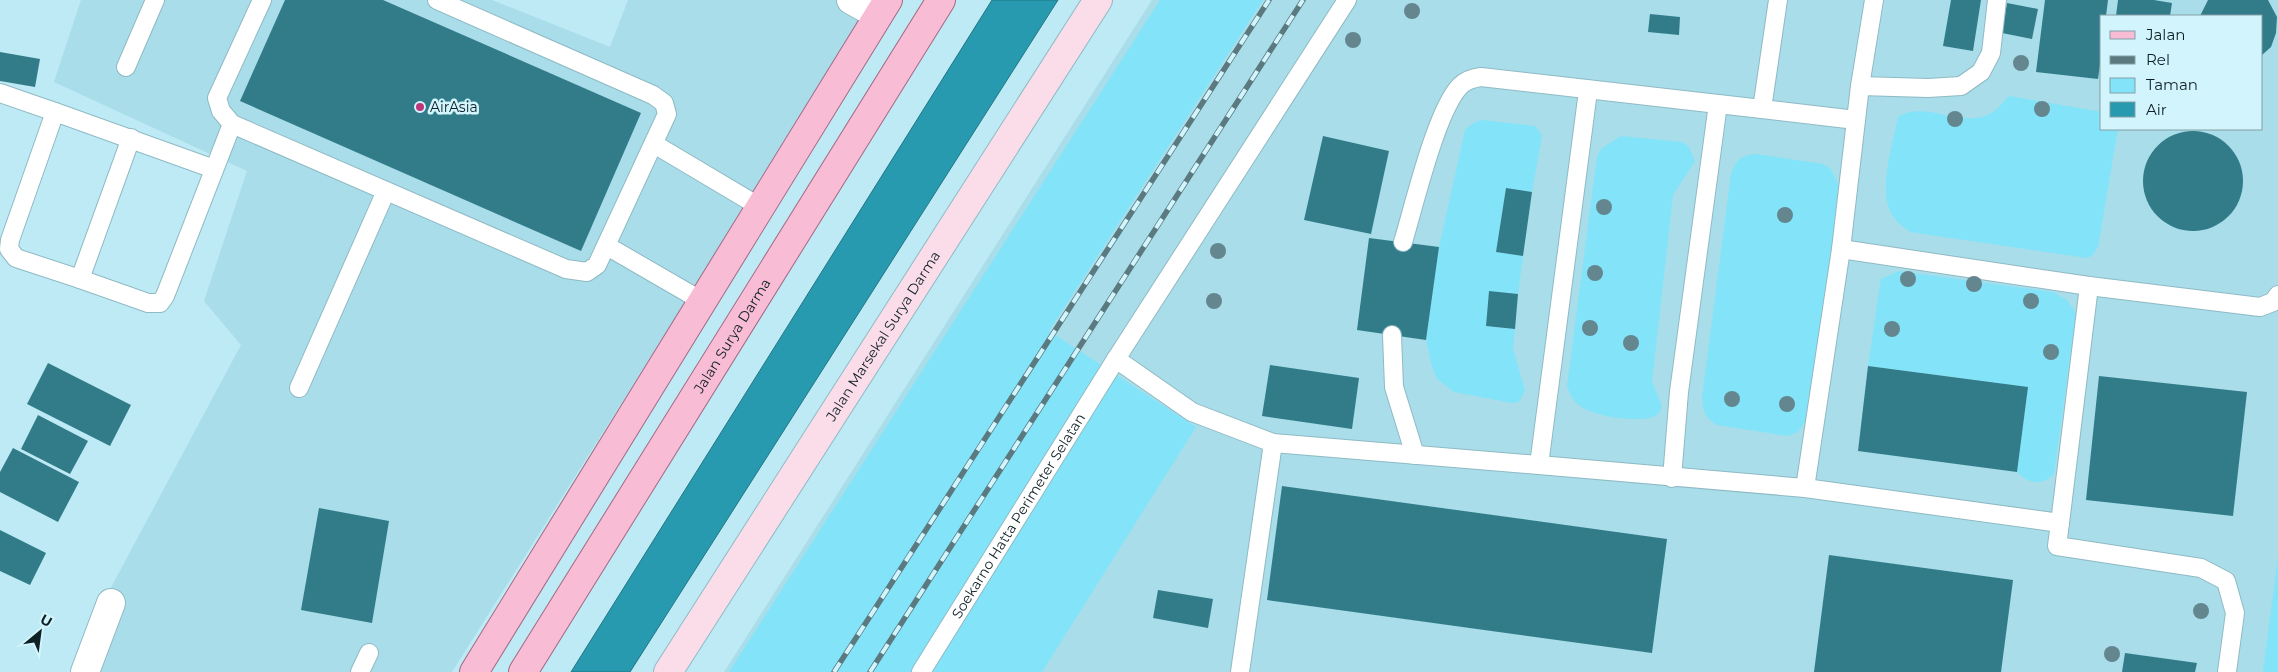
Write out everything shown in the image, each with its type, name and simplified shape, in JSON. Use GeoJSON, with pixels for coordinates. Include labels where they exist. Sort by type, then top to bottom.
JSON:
{"type":"FeatureCollection","features":[{"type":"Feature","properties":{"kind":"main road","name":"Jalan Surya Darma"},"geometry":{"type":"LineString","coordinates":[[523,672],[941,0]]}},
{"type":"Feature","properties":{"kind":"main road"},"geometry":{"type":"LineString","coordinates":[[474,672],[883,7]]}},
{"type":"Feature","properties":{"kind":"street"},"geometry":{"type":"LineString","coordinates":[[851,0],[883,7]]}},
{"type":"Feature","properties":{"kind":"street","name":"Jalan Marsekal Surya Darma"},"geometry":{"type":"LineString","coordinates":[[668,672],[1098,0]]}},
{"type":"Feature","properties":{"kind":"street"},"geometry":{"type":"LineString","coordinates":[[85,672],[111,603]]}},
{"type":"Feature","properties":{"kind":"lane"},"geometry":{"type":"LineString","coordinates":[[126,67],[155,0]]}},
{"type":"Feature","properties":{"kind":"lane"},"geometry":{"type":"LineString","coordinates":[[262,0],[217,98],[221,111],[232,124],[566,269],[587,272],[597,265],[607,246],[654,144],[667,114],[664,103],[653,95],[437,0]]}},
{"type":"Feature","properties":{"kind":"lane","name":"Soekarno Hatta Perimeter Selatan"},"geometry":{"type":"LineString","coordinates":[[921,672],[1116,359],[1347,0]]}},
{"type":"Feature","properties":{"kind":"lane"},"geometry":{"type":"LineString","coordinates":[[1762,109],[1778,0]]}},
{"type":"Feature","properties":{"kind":"lane"},"geometry":{"type":"LineString","coordinates":[[1805,488],[1841,249],[1860,86],[1874,0]]}},
{"type":"Feature","properties":{"kind":"lane"},"geometry":{"type":"LineString","coordinates":[[1860,86],[1928,88],[1961,86],[1981,72],[1991,53],[1997,0]]}},
{"type":"Feature","properties":{"kind":"lane"},"geometry":{"type":"LineString","coordinates":[[1403,242],[1435,139],[1449,101],[1462,84],[1481,77],[1588,91],[1856,120]]}},
{"type":"Feature","properties":{"kind":"lane"},"geometry":{"type":"LineString","coordinates":[[1539,465],[1588,91]]}},
{"type":"Feature","properties":{"kind":"lane"},"geometry":{"type":"LineString","coordinates":[[0,93],[214,168]]}},
{"type":"Feature","properties":{"kind":"lane"},"geometry":{"type":"LineString","coordinates":[[1672,478],[1679,392],[1718,104]]}},
{"type":"Feature","properties":{"kind":"lane"},"geometry":{"type":"LineString","coordinates":[[55,112],[10,240],[9,249],[16,258],[148,303],[160,303],[166,296],[232,124]]}},
{"type":"Feature","properties":{"kind":"lane"},"geometry":{"type":"LineString","coordinates":[[80,280],[131,138]]}},
{"type":"Feature","properties":{"kind":"lane"},"geometry":{"type":"LineString","coordinates":[[654,144],[760,207]]}},
{"type":"Feature","properties":{"kind":"lane"},"geometry":{"type":"LineString","coordinates":[[299,388],[386,191]]}},
{"type":"Feature","properties":{"kind":"lane"},"geometry":{"type":"LineString","coordinates":[[607,246],[702,301]]}},
{"type":"Feature","properties":{"kind":"lane"},"geometry":{"type":"LineString","coordinates":[[1841,249],[2089,286],[2260,307],[2273,302],[2278,295]]}},
{"type":"Feature","properties":{"kind":"lane"},"geometry":{"type":"LineString","coordinates":[[2089,286],[2057,546],[2201,568],[2226,581],[2235,613],[2227,672]]}},
{"type":"Feature","properties":{"kind":"lane"},"geometry":{"type":"LineString","coordinates":[[1392,335],[1394,387],[1415,455]]}},
{"type":"Feature","properties":{"kind":"lane"},"geometry":{"type":"LineString","coordinates":[[1116,359],[1192,412],[1273,443],[1805,488],[2060,523]]}},
{"type":"Feature","properties":{"kind":"lane"},"geometry":{"type":"LineString","coordinates":[[1240,672],[1273,443]]}},
{"type":"Feature","properties":{"kind":"lane"},"geometry":{"type":"LineString","coordinates":[[360,672],[370,653]]}},
{"type":"Feature","properties":{"kind":"shaded area"},"geometry":{"type":"Polygon","coordinates":[[[81,0],[492,0],[610,47],[628,0],[875,0],[452,672],[76,672],[100,608],[241,345],[204,301],[247,171],[54,82],[81,0]]]}},
{"type":"Feature","properties":{"kind":"shaded area"},"geometry":{"type":"Polygon","coordinates":[[[1152,0],[2278,0],[2278,672],[724,672],[1152,0]]]}},
{"type":"Feature","properties":{"kind":"green space"},"geometry":{"type":"Polygon","coordinates":[[[1160,0],[1263,0],[1049,331],[1196,427],[1042,672],[729,672],[1160,0]]]}},
{"type":"Feature","properties":{"kind":"green space"},"geometry":{"type":"Polygon","coordinates":[[[2009,96],[2100,112],[2100,130],[2118,130],[2098,247],[2093,255],[2087,258],[1910,232],[1895,219],[1889,209],[1886,197],[1886,184],[1898,117],[1909,112],[1921,111],[1970,118],[1982,117],[1995,110],[2009,96]]]}},
{"type":"Feature","properties":{"kind":"green space"},"geometry":{"type":"Polygon","coordinates":[[[1482,120],[1535,126],[1542,135],[1532,192],[1506,188],[1496,252],[1523,256],[1518,294],[1489,292],[1486,326],[1515,329],[1513,349],[1525,390],[1519,402],[1512,403],[1454,392],[1437,379],[1432,367],[1426,340],[1439,247],[1465,130],[1473,123],[1482,120]]]}},
{"type":"Feature","properties":{"kind":"green space"},"geometry":{"type":"Polygon","coordinates":[[[1621,136],[1682,142],[1689,147],[1695,161],[1673,195],[1652,382],[1662,406],[1659,413],[1653,417],[1643,419],[1607,416],[1586,410],[1575,402],[1567,386],[1597,156],[1602,148],[1621,136]]]}},
{"type":"Feature","properties":{"kind":"green space"},"geometry":{"type":"Polygon","coordinates":[[[1756,154],[1823,164],[1831,169],[1839,186],[1810,414],[1798,432],[1788,436],[1717,425],[1707,417],[1702,402],[1731,174],[1740,159],[1756,154]]]}},
{"type":"Feature","properties":{"kind":"green space"},"geometry":{"type":"Polygon","coordinates":[[[1899,271],[2053,292],[2067,300],[2076,313],[2054,474],[2049,478],[2035,482],[2026,479],[2017,472],[2028,387],[1868,366],[1881,279],[1899,271]]]}},
{"type":"Feature","properties":{"kind":"green space"},"geometry":{"type":"Polygon","coordinates":[[[2278,556],[2278,672],[2263,672],[2278,556]]]}},
{"type":"Feature","properties":{"kind":"water"},"geometry":{"type":"Polygon","coordinates":[[[992,0],[1058,0],[630,672],[571,672],[992,0]]]}},
{"type":"Feature","properties":{"kind":"building"},"geometry":{"type":"Polygon","coordinates":[[[285,0],[383,0],[641,113],[581,251],[240,101],[285,0]]]}},
{"type":"Feature","properties":{"kind":"building"},"geometry":{"type":"Polygon","coordinates":[[[1951,0],[1981,0],[1973,51],[1943,46],[1951,0]]]}},
{"type":"Feature","properties":{"kind":"building"},"geometry":{"type":"Polygon","coordinates":[[[2045,0],[2108,0],[2106,15],[2100,15],[2100,64],[2098,79],[2036,72],[2045,0]]]}},
{"type":"Feature","properties":{"kind":"building"},"geometry":{"type":"Polygon","coordinates":[[[2118,0],[2154,0],[2172,3],[2170,15],[2116,15],[2118,0]]]}},
{"type":"Feature","properties":{"kind":"building"},"geometry":{"type":"Polygon","coordinates":[[[2208,0],[2268,0],[2277,17],[2276,33],[2271,47],[2263,54],[2263,15],[2200,15],[2208,0]]]}},
{"type":"Feature","properties":{"kind":"building"},"geometry":{"type":"Polygon","coordinates":[[[2007,3],[2038,9],[2032,39],[2002,33],[2007,3]]]}},
{"type":"Feature","properties":{"kind":"building"},"geometry":{"type":"Polygon","coordinates":[[[1650,14],[1680,17],[1679,35],[1648,32],[1650,14]]]}},
{"type":"Feature","properties":{"kind":"building"},"geometry":{"type":"Polygon","coordinates":[[[0,52],[40,59],[35,87],[0,81],[0,52]]]}},
{"type":"Feature","properties":{"kind":"building"},"geometry":{"type":"Polygon","coordinates":[[[2193,131],[2212,135],[2229,145],[2239,162],[2243,181],[2239,200],[2229,217],[2212,227],[2193,231],[2174,227],[2157,217],[2147,200],[2143,181],[2147,162],[2157,145],[2174,135],[2193,131]]]}},
{"type":"Feature","properties":{"kind":"building"},"geometry":{"type":"Polygon","coordinates":[[[1323,136],[1389,151],[1371,234],[1304,220],[1323,136]]]}},
{"type":"Feature","properties":{"kind":"building"},"geometry":{"type":"Polygon","coordinates":[[[1506,188],[1532,192],[1523,256],[1496,252],[1506,188]]]}},
{"type":"Feature","properties":{"kind":"building"},"geometry":{"type":"Polygon","coordinates":[[[1369,238],[1439,247],[1426,340],[1357,330],[1369,238]]]}},
{"type":"Feature","properties":{"kind":"building"},"geometry":{"type":"Polygon","coordinates":[[[1489,291],[1518,294],[1515,329],[1486,326],[1489,291]]]}},
{"type":"Feature","properties":{"kind":"building"},"geometry":{"type":"Polygon","coordinates":[[[48,363],[131,405],[110,446],[27,404],[48,363]]]}},
{"type":"Feature","properties":{"kind":"building"},"geometry":{"type":"Polygon","coordinates":[[[1270,365],[1359,378],[1352,429],[1262,416],[1270,365]]]}},
{"type":"Feature","properties":{"kind":"building"},"geometry":{"type":"Polygon","coordinates":[[[1868,366],[2028,387],[2017,472],[1858,451],[1868,366]]]}},
{"type":"Feature","properties":{"kind":"building"},"geometry":{"type":"Polygon","coordinates":[[[2099,376],[2247,392],[2233,516],[2086,500],[2099,376]]]}},
{"type":"Feature","properties":{"kind":"building"},"geometry":{"type":"Polygon","coordinates":[[[38,415],[88,441],[70,474],[21,449],[38,415]]]}},
{"type":"Feature","properties":{"kind":"building"},"geometry":{"type":"Polygon","coordinates":[[[13,448],[79,482],[58,522],[0,492],[0,472],[13,448]]]}},
{"type":"Feature","properties":{"kind":"building"},"geometry":{"type":"Polygon","coordinates":[[[1282,486],[1667,539],[1652,653],[1267,600],[1282,486]]]}},
{"type":"Feature","properties":{"kind":"building"},"geometry":{"type":"Polygon","coordinates":[[[319,508],[389,521],[372,623],[301,610],[319,508]]]}},
{"type":"Feature","properties":{"kind":"building"},"geometry":{"type":"Polygon","coordinates":[[[0,530],[46,553],[30,585],[0,571],[0,530]]]}},
{"type":"Feature","properties":{"kind":"building"},"geometry":{"type":"Polygon","coordinates":[[[1829,555],[2013,580],[2001,672],[1814,672],[1829,555]]]}},
{"type":"Feature","properties":{"kind":"building"},"geometry":{"type":"Polygon","coordinates":[[[1158,590],[1213,599],[1208,628],[1153,618],[1158,590]]]}},
{"type":"Feature","properties":{"kind":"building"},"geometry":{"type":"Polygon","coordinates":[[[2125,653],[2197,663],[2195,672],[2122,672],[2125,653]]]}},
{"type":"Feature","properties":{"kind":"railway"},"geometry":{"type":"LineString","coordinates":[[834,672],[1269,0]]}},
{"type":"Feature","properties":{"kind":"railway"},"geometry":{"type":"LineString","coordinates":[[870,672],[1303,0]]}},
{"type":"Feature","properties":{"kind":"place","name":"AirAsia"},"geometry":{"type":"Point","coordinates":[420,107]}}]}
